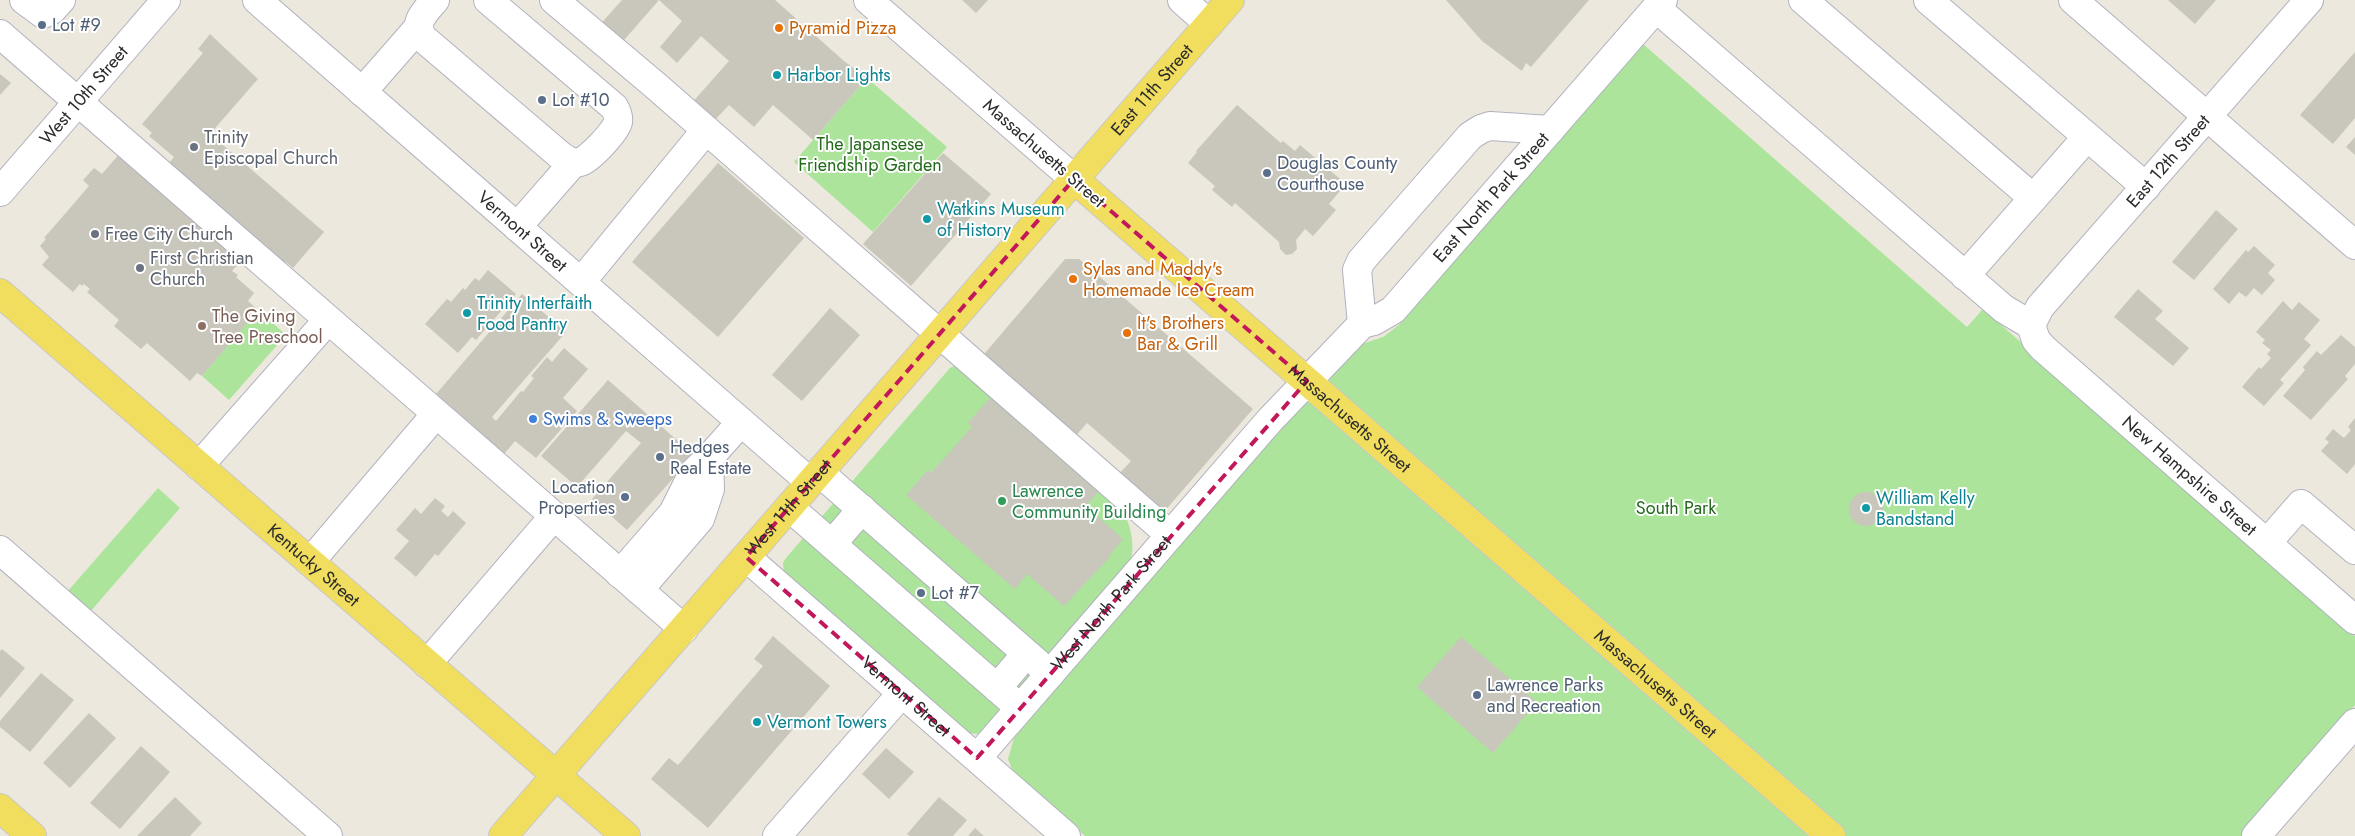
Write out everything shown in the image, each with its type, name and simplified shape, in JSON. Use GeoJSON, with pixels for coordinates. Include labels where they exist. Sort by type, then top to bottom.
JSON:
{"type":"FeatureCollection","features":[{"type":"Feature","properties":{"kind":"main road","name":"East 11th Street"},"geometry":{"type":"LineString","coordinates":[[1074,179],[1230,0]]}},
{"type":"Feature","properties":{"kind":"main road","name":"West 11th Street"},"geometry":{"type":"LineString","coordinates":[[503,836],[1074,179]]}},
{"type":"Feature","properties":{"kind":"main road","name":"Massachusetts Street"},"geometry":{"type":"LineString","coordinates":[[1074,179],[1832,836]]}},
{"type":"Feature","properties":{"kind":"main road","name":"Kentucky Street"},"geometry":{"type":"LineString","coordinates":[[0,293],[626,836]]}},
{"type":"Feature","properties":{"kind":"main road"},"geometry":{"type":"LineString","coordinates":[[0,808],[32,836]]}},
{"type":"Feature","properties":{"kind":"street"},"geometry":{"type":"LineString","coordinates":[[24,0],[43,14],[52,10],[61,0]]}},
{"type":"Feature","properties":{"kind":"street","name":"West 10th Street"},"geometry":{"type":"LineString","coordinates":[[0,192],[166,0]]}},
{"type":"Feature","properties":{"kind":"street","name":"Vermont Street"},"geometry":{"type":"LineString","coordinates":[[257,0],[741,422],[862,510],[1050,674]]}},
{"type":"Feature","properties":{"kind":"street"},"geometry":{"type":"LineString","coordinates":[[362,92],[418,28],[421,17],[435,0]]}},
{"type":"Feature","properties":{"kind":"street"},"geometry":{"type":"LineString","coordinates":[[418,28],[424,39],[562,156],[573,163],[581,162],[591,156],[618,125],[618,115],[614,107],[488,0]]}},
{"type":"Feature","properties":{"kind":"street"},"geometry":{"type":"LineString","coordinates":[[554,0],[706,130],[1170,535]]}},
{"type":"Feature","properties":{"kind":"street","name":"Massachusetts Street"},"geometry":{"type":"LineString","coordinates":[[868,0],[1074,179]]}},
{"type":"Feature","properties":{"kind":"street"},"geometry":{"type":"LineString","coordinates":[[1182,0],[1209,24]]}},
{"type":"Feature","properties":{"kind":"street"},"geometry":{"type":"LineString","coordinates":[[1803,0],[2033,198]]}},
{"type":"Feature","properties":{"kind":"street"},"geometry":{"type":"LineString","coordinates":[[1928,0],[2146,187]]}},
{"type":"Feature","properties":{"kind":"street"},"geometry":{"type":"LineString","coordinates":[[2073,0],[2355,245]]}},
{"type":"Feature","properties":{"kind":"street","name":"East 12th Street"},"geometry":{"type":"LineString","coordinates":[[2031,325],[2040,307],[2309,0]]}},
{"type":"Feature","properties":{"kind":"street"},"geometry":{"type":"LineString","coordinates":[[1660,4],[1965,276],[2004,309],[2031,325]]}},
{"type":"Feature","properties":{"kind":"street","name":"East North Park Street"},"geometry":{"type":"LineString","coordinates":[[1307,380],[1362,324],[1374,321],[1393,310],[1660,4]]}},
{"type":"Feature","properties":{"kind":"street"},"geometry":{"type":"LineString","coordinates":[[0,34],[684,629]]}},
{"type":"Feature","properties":{"kind":"street"},"geometry":{"type":"LineString","coordinates":[[1362,324],[1357,270],[1361,261],[1470,136],[1490,126],[1550,130]]}},
{"type":"Feature","properties":{"kind":"street"},"geometry":{"type":"LineString","coordinates":[[581,282],[706,130]]}},
{"type":"Feature","properties":{"kind":"street"},"geometry":{"type":"LineString","coordinates":[[1965,276],[2087,137]]}},
{"type":"Feature","properties":{"kind":"street"},"geometry":{"type":"LineString","coordinates":[[517,227],[573,163]]}},
{"type":"Feature","properties":{"kind":"street"},"geometry":{"type":"LineString","coordinates":[[199,466],[328,320]]}},
{"type":"Feature","properties":{"kind":"street","name":"New Hampshire Street"},"geometry":{"type":"LineString","coordinates":[[2031,325],[2036,340],[2043,348],[2267,543],[2352,612]]}},
{"type":"Feature","properties":{"kind":"street","name":"West North Park Street"},"geometry":{"type":"LineString","coordinates":[[977,758],[1307,380]]}},
{"type":"Feature","properties":{"kind":"street"},"geometry":{"type":"LineString","coordinates":[[310,562],[436,414]]}},
{"type":"Feature","properties":{"kind":"street"},"geometry":{"type":"LineString","coordinates":[[630,582],[700,520],[710,489],[709,458],[741,422]]}},
{"type":"Feature","properties":{"kind":"street"},"geometry":{"type":"LineString","coordinates":[[2267,543],[2301,504],[2355,550]]}},
{"type":"Feature","properties":{"kind":"street"},"geometry":{"type":"LineString","coordinates":[[789,507],[1020,708]]}},
{"type":"Feature","properties":{"kind":"street"},"geometry":{"type":"LineString","coordinates":[[832,544],[862,510]]}},
{"type":"Feature","properties":{"kind":"street"},"geometry":{"type":"LineString","coordinates":[[427,664],[554,516]]}},
{"type":"Feature","properties":{"kind":"street"},"geometry":{"type":"LineString","coordinates":[[0,550],[328,836]]}},
{"type":"Feature","properties":{"kind":"street","name":"Vermont Street"},"geometry":{"type":"LineString","coordinates":[[746,557],[1066,836]]}},
{"type":"Feature","properties":{"kind":"street"},"geometry":{"type":"LineString","coordinates":[[997,688],[1026,654]]}},
{"type":"Feature","properties":{"kind":"street"},"geometry":{"type":"LineString","coordinates":[[777,836],[902,693]]}},
{"type":"Feature","properties":{"kind":"street"},"geometry":{"type":"LineString","coordinates":[[2256,836],[2355,723]]}},
{"type":"Feature","properties":{"kind":"highlighted area"},"geometry":{"type":"Polygon","coordinates":[[[1074,179],[1307,381],[977,758],[746,557],[1074,179]]]}},
{"type":"Feature","properties":{"kind":"green space","name":"South Park"},"geometry":{"type":"Polygon","coordinates":[[[1643,44],[1967,327],[1983,309],[2355,636],[2355,705],[2241,836],[1085,836],[1013,772],[1008,759],[1014,738],[1277,432],[1359,345],[1383,337],[1399,325],[1643,44]]]}},
{"type":"Feature","properties":{"kind":"green space","name":"The Japansese Friendship Garden"},"geometry":{"type":"Polygon","coordinates":[[[867,78],[947,147],[873,232],[794,162],[867,78]]]}},
{"type":"Feature","properties":{"kind":"green space"},"geometry":{"type":"Polygon","coordinates":[[[252,316],[260,323],[266,317],[286,335],[229,400],[202,376],[252,316]]]}},
{"type":"Feature","properties":{"kind":"green space"},"geometry":{"type":"Polygon","coordinates":[[[961,366],[1123,509],[1132,540],[1131,559],[980,734],[966,733],[784,574],[783,563],[950,368],[961,366]]]}},
{"type":"Feature","properties":{"kind":"green space"},"geometry":{"type":"Polygon","coordinates":[[[158,488],[180,508],[90,612],[67,592],[158,488]]]}},
{"type":"Feature","properties":{"kind":"building"},"geometry":{"type":"Polygon","coordinates":[[[622,0],[659,0],[618,47],[597,28],[622,0]]]}},
{"type":"Feature","properties":{"kind":"building"},"geometry":{"type":"Polygon","coordinates":[[[659,0],[775,0],[844,61],[867,78],[813,140],[773,105],[754,127],[729,105],[711,124],[690,105],[729,61],[701,36],[677,63],[660,47],[682,21],[659,0]]]}},
{"type":"Feature","properties":{"kind":"building"},"geometry":{"type":"Polygon","coordinates":[[[962,0],[988,0],[976,13],[962,0]]]}},
{"type":"Feature","properties":{"kind":"building"},"geometry":{"type":"Polygon","coordinates":[[[1446,0],[1589,0],[1531,67],[1526,63],[1522,71],[1482,41],[1446,0]]]}},
{"type":"Feature","properties":{"kind":"building"},"geometry":{"type":"Polygon","coordinates":[[[2168,0],[2216,0],[2195,24],[2168,0]]]}},
{"type":"Feature","properties":{"kind":"building","name":"Trinity Episcopal Church"},"geometry":{"type":"Polygon","coordinates":[[[210,34],[258,79],[210,134],[324,232],[293,268],[286,262],[280,269],[164,169],[174,157],[149,136],[152,133],[142,124],[203,53],[198,49],[210,34]]]}},
{"type":"Feature","properties":{"kind":"building"},"geometry":{"type":"Polygon","coordinates":[[[2355,52],[2355,118],[2333,144],[2300,115],[2355,52]]]}},
{"type":"Feature","properties":{"kind":"building"},"geometry":{"type":"Polygon","coordinates":[[[0,74],[11,83],[0,95],[0,74]]]}},
{"type":"Feature","properties":{"kind":"building","name":"Douglas County Courthouse"},"geometry":{"type":"Polygon","coordinates":[[[1237,105],[1281,143],[1283,141],[1295,151],[1300,145],[1346,184],[1329,204],[1336,210],[1313,236],[1305,229],[1296,240],[1297,249],[1292,254],[1286,255],[1280,249],[1279,242],[1235,203],[1232,207],[1212,190],[1215,186],[1188,163],[1196,151],[1237,105]]]}},
{"type":"Feature","properties":{"kind":"building"},"geometry":{"type":"Polygon","coordinates":[[[2355,137],[2355,155],[2346,147],[2355,137]]]}},
{"type":"Feature","properties":{"kind":"building","name":"First Christian Church"},"geometry":{"type":"Polygon","coordinates":[[[121,152],[242,260],[232,271],[254,293],[248,301],[258,310],[202,376],[197,373],[190,381],[147,343],[141,349],[114,326],[119,320],[87,292],[90,289],[84,284],[82,286],[80,284],[73,292],[42,265],[49,257],[40,246],[46,239],[44,238],[89,186],[83,180],[94,168],[102,174],[121,152]]]}},
{"type":"Feature","properties":{"kind":"building","name":"Watkins Museum of History"},"geometry":{"type":"Polygon","coordinates":[[[943,153],[991,194],[911,286],[863,244],[943,153]]]}},
{"type":"Feature","properties":{"kind":"building"},"geometry":{"type":"Polygon","coordinates":[[[718,163],[804,238],[718,337],[632,262],[718,163]]]}},
{"type":"Feature","properties":{"kind":"building"},"geometry":{"type":"Polygon","coordinates":[[[2216,210],[2238,229],[2194,280],[2172,262],[2216,210]]]}},
{"type":"Feature","properties":{"kind":"building"},"geometry":{"type":"Polygon","coordinates":[[[2254,246],[2275,265],[2268,273],[2275,280],[2262,295],[2254,288],[2246,297],[2239,292],[2229,304],[2213,289],[2246,250],[2248,252],[2254,246]]]}},
{"type":"Feature","properties":{"kind":"building"},"geometry":{"type":"Polygon","coordinates":[[[1065,259],[1079,259],[1253,409],[1163,513],[1118,475],[1131,461],[1087,423],[1074,438],[980,359],[1065,259]]]}},
{"type":"Feature","properties":{"kind":"building","name":"Trinity Interfaith Food Pantry"},"geometry":{"type":"Polygon","coordinates":[[[488,270],[516,294],[476,340],[472,337],[458,353],[425,324],[447,299],[451,302],[463,288],[465,290],[475,278],[479,281],[488,270]]]}},
{"type":"Feature","properties":{"kind":"building"},"geometry":{"type":"Polygon","coordinates":[[[2138,289],[2163,311],[2155,319],[2189,348],[2173,366],[2114,317],[2138,289]]]}},
{"type":"Feature","properties":{"kind":"building"},"geometry":{"type":"Polygon","coordinates":[[[522,294],[566,332],[492,417],[496,421],[521,391],[523,392],[534,378],[531,376],[547,357],[552,362],[564,348],[588,369],[563,398],[577,411],[536,458],[515,441],[500,459],[476,438],[480,432],[436,394],[522,294]]]}},
{"type":"Feature","properties":{"kind":"building"},"geometry":{"type":"Polygon","coordinates":[[[2283,301],[2292,310],[2299,302],[2320,320],[2304,339],[2311,345],[2280,380],[2284,383],[2264,406],[2242,387],[2259,367],[2261,369],[2271,358],[2267,354],[2271,350],[2262,343],[2265,340],[2256,332],[2283,301]]]}},
{"type":"Feature","properties":{"kind":"building"},"geometry":{"type":"Polygon","coordinates":[[[830,308],[860,335],[802,401],[772,375],[830,308]]]}},
{"type":"Feature","properties":{"kind":"building"},"geometry":{"type":"Polygon","coordinates":[[[2341,335],[2355,347],[2355,364],[2345,376],[2348,379],[2311,420],[2283,396],[2305,370],[2303,367],[2317,351],[2321,355],[2341,335]]]}},
{"type":"Feature","properties":{"kind":"building"},"geometry":{"type":"Polygon","coordinates":[[[608,380],[694,455],[627,530],[592,499],[641,443],[626,431],[577,487],[541,456],[608,380]]]}},
{"type":"Feature","properties":{"kind":"building","name":"Lawrence Community Building"},"geometry":{"type":"Polygon","coordinates":[[[990,398],[1098,492],[1086,506],[1123,539],[1110,557],[1064,606],[1027,574],[1015,589],[906,495],[928,470],[931,473],[972,427],[968,423],[990,398]]]}},
{"type":"Feature","properties":{"kind":"building"},"geometry":{"type":"Polygon","coordinates":[[[2355,418],[2355,464],[2347,474],[2321,451],[2329,442],[2325,439],[2333,429],[2344,438],[2351,430],[2348,427],[2355,418]]]}},
{"type":"Feature","properties":{"kind":"building","name":"William Kelly Bandstand"},"geometry":{"type":"Polygon","coordinates":[[[1866,492],[1873,493],[1878,497],[1882,502],[1882,516],[1878,521],[1873,525],[1866,526],[1859,525],[1854,521],[1850,516],[1849,509],[1850,502],[1854,497],[1859,493],[1866,492]]]}},
{"type":"Feature","properties":{"kind":"building"},"geometry":{"type":"Polygon","coordinates":[[[435,498],[445,506],[441,511],[448,517],[453,511],[466,523],[438,556],[435,554],[416,577],[394,558],[409,541],[396,530],[415,508],[421,514],[435,498]]]}},
{"type":"Feature","properties":{"kind":"building","name":"Vermont Towers"},"geometry":{"type":"Polygon","coordinates":[[[773,636],[830,686],[708,828],[651,779],[669,758],[678,765],[763,666],[754,659],[773,636]]]}},
{"type":"Feature","properties":{"kind":"building","name":"Lawrence Parks and Recreation"},"geometry":{"type":"Polygon","coordinates":[[[1461,637],[1537,702],[1493,753],[1417,687],[1461,637]]]}},
{"type":"Feature","properties":{"kind":"building"},"geometry":{"type":"Polygon","coordinates":[[[2,649],[25,668],[0,698],[0,651],[2,649]]]}},
{"type":"Feature","properties":{"kind":"building"},"geometry":{"type":"Polygon","coordinates":[[[41,673],[74,700],[30,752],[0,727],[0,721],[41,673]]]}},
{"type":"Feature","properties":{"kind":"building"},"geometry":{"type":"Polygon","coordinates":[[[89,713],[116,738],[70,788],[43,763],[89,713]]]}},
{"type":"Feature","properties":{"kind":"building"},"geometry":{"type":"Polygon","coordinates":[[[141,746],[170,772],[120,829],[90,803],[141,746]]]}},
{"type":"Feature","properties":{"kind":"building"},"geometry":{"type":"Polygon","coordinates":[[[886,748],[914,772],[889,799],[862,774],[886,748]]]}},
{"type":"Feature","properties":{"kind":"building"},"geometry":{"type":"Polygon","coordinates":[[[175,797],[202,823],[190,836],[137,836],[175,797]]]}},
{"type":"Feature","properties":{"kind":"building"},"geometry":{"type":"Polygon","coordinates":[[[939,797],[967,820],[953,836],[910,836],[907,834],[939,797]]]}},
{"type":"Feature","properties":{"kind":"building"},"geometry":{"type":"Polygon","coordinates":[[[975,828],[984,836],[968,836],[975,828]]]}},
{"type":"Feature","properties":{"kind":"place","name":"Lot #9"},"geometry":{"type":"Point","coordinates":[42,25]}},
{"type":"Feature","properties":{"kind":"place","name":"Pyramid Pizza"},"geometry":{"type":"Point","coordinates":[779,28]}},
{"type":"Feature","properties":{"kind":"place","name":"Harbor Lights"},"geometry":{"type":"Point","coordinates":[777,75]}},
{"type":"Feature","properties":{"kind":"place","name":"Lot #10"},"geometry":{"type":"Point","coordinates":[542,100]}},
{"type":"Feature","properties":{"kind":"place","name":"Trinity Episcopal Church"},"geometry":{"type":"Point","coordinates":[194,147]}},
{"type":"Feature","properties":{"kind":"place","name":"Douglas County Courthouse"},"geometry":{"type":"Point","coordinates":[1267,173]}},
{"type":"Feature","properties":{"kind":"place","name":"Watkins Museum of History"},"geometry":{"type":"Point","coordinates":[927,219]}},
{"type":"Feature","properties":{"kind":"place","name":"Free City Church"},"geometry":{"type":"Point","coordinates":[95,234]}},
{"type":"Feature","properties":{"kind":"place","name":"First Christian Church"},"geometry":{"type":"Point","coordinates":[140,268]}},
{"type":"Feature","properties":{"kind":"place","name":"Sylas and Maddy's Homemade Ice Cream"},"geometry":{"type":"Point","coordinates":[1073,279]}},
{"type":"Feature","properties":{"kind":"place","name":"Trinity Interfaith Food Pantry"},"geometry":{"type":"Point","coordinates":[467,313]}},
{"type":"Feature","properties":{"kind":"place","name":"The Giving Tree Preschool"},"geometry":{"type":"Point","coordinates":[202,326]}},
{"type":"Feature","properties":{"kind":"place","name":"It's Brothers Bar & Grill"},"geometry":{"type":"Point","coordinates":[1127,333]}},
{"type":"Feature","properties":{"kind":"place","name":"Swims & Sweeps"},"geometry":{"type":"Point","coordinates":[533,419]}},
{"type":"Feature","properties":{"kind":"place","name":"Hedges Real Estate"},"geometry":{"type":"Point","coordinates":[660,457]}},
{"type":"Feature","properties":{"kind":"place","name":"Location Properties"},"geometry":{"type":"Point","coordinates":[625,497]}},
{"type":"Feature","properties":{"kind":"place","name":"Lawrence Community Building"},"geometry":{"type":"Point","coordinates":[1002,501]}},
{"type":"Feature","properties":{"kind":"place","name":"William Kelly Bandstand"},"geometry":{"type":"Point","coordinates":[1866,508]}},
{"type":"Feature","properties":{"kind":"place","name":"Lot #7"},"geometry":{"type":"Point","coordinates":[921,593]}},
{"type":"Feature","properties":{"kind":"place","name":"Lawrence Parks and Recreation"},"geometry":{"type":"Point","coordinates":[1477,695]}},
{"type":"Feature","properties":{"kind":"place","name":"Vermont Towers"},"geometry":{"type":"Point","coordinates":[757,722]}}]}
